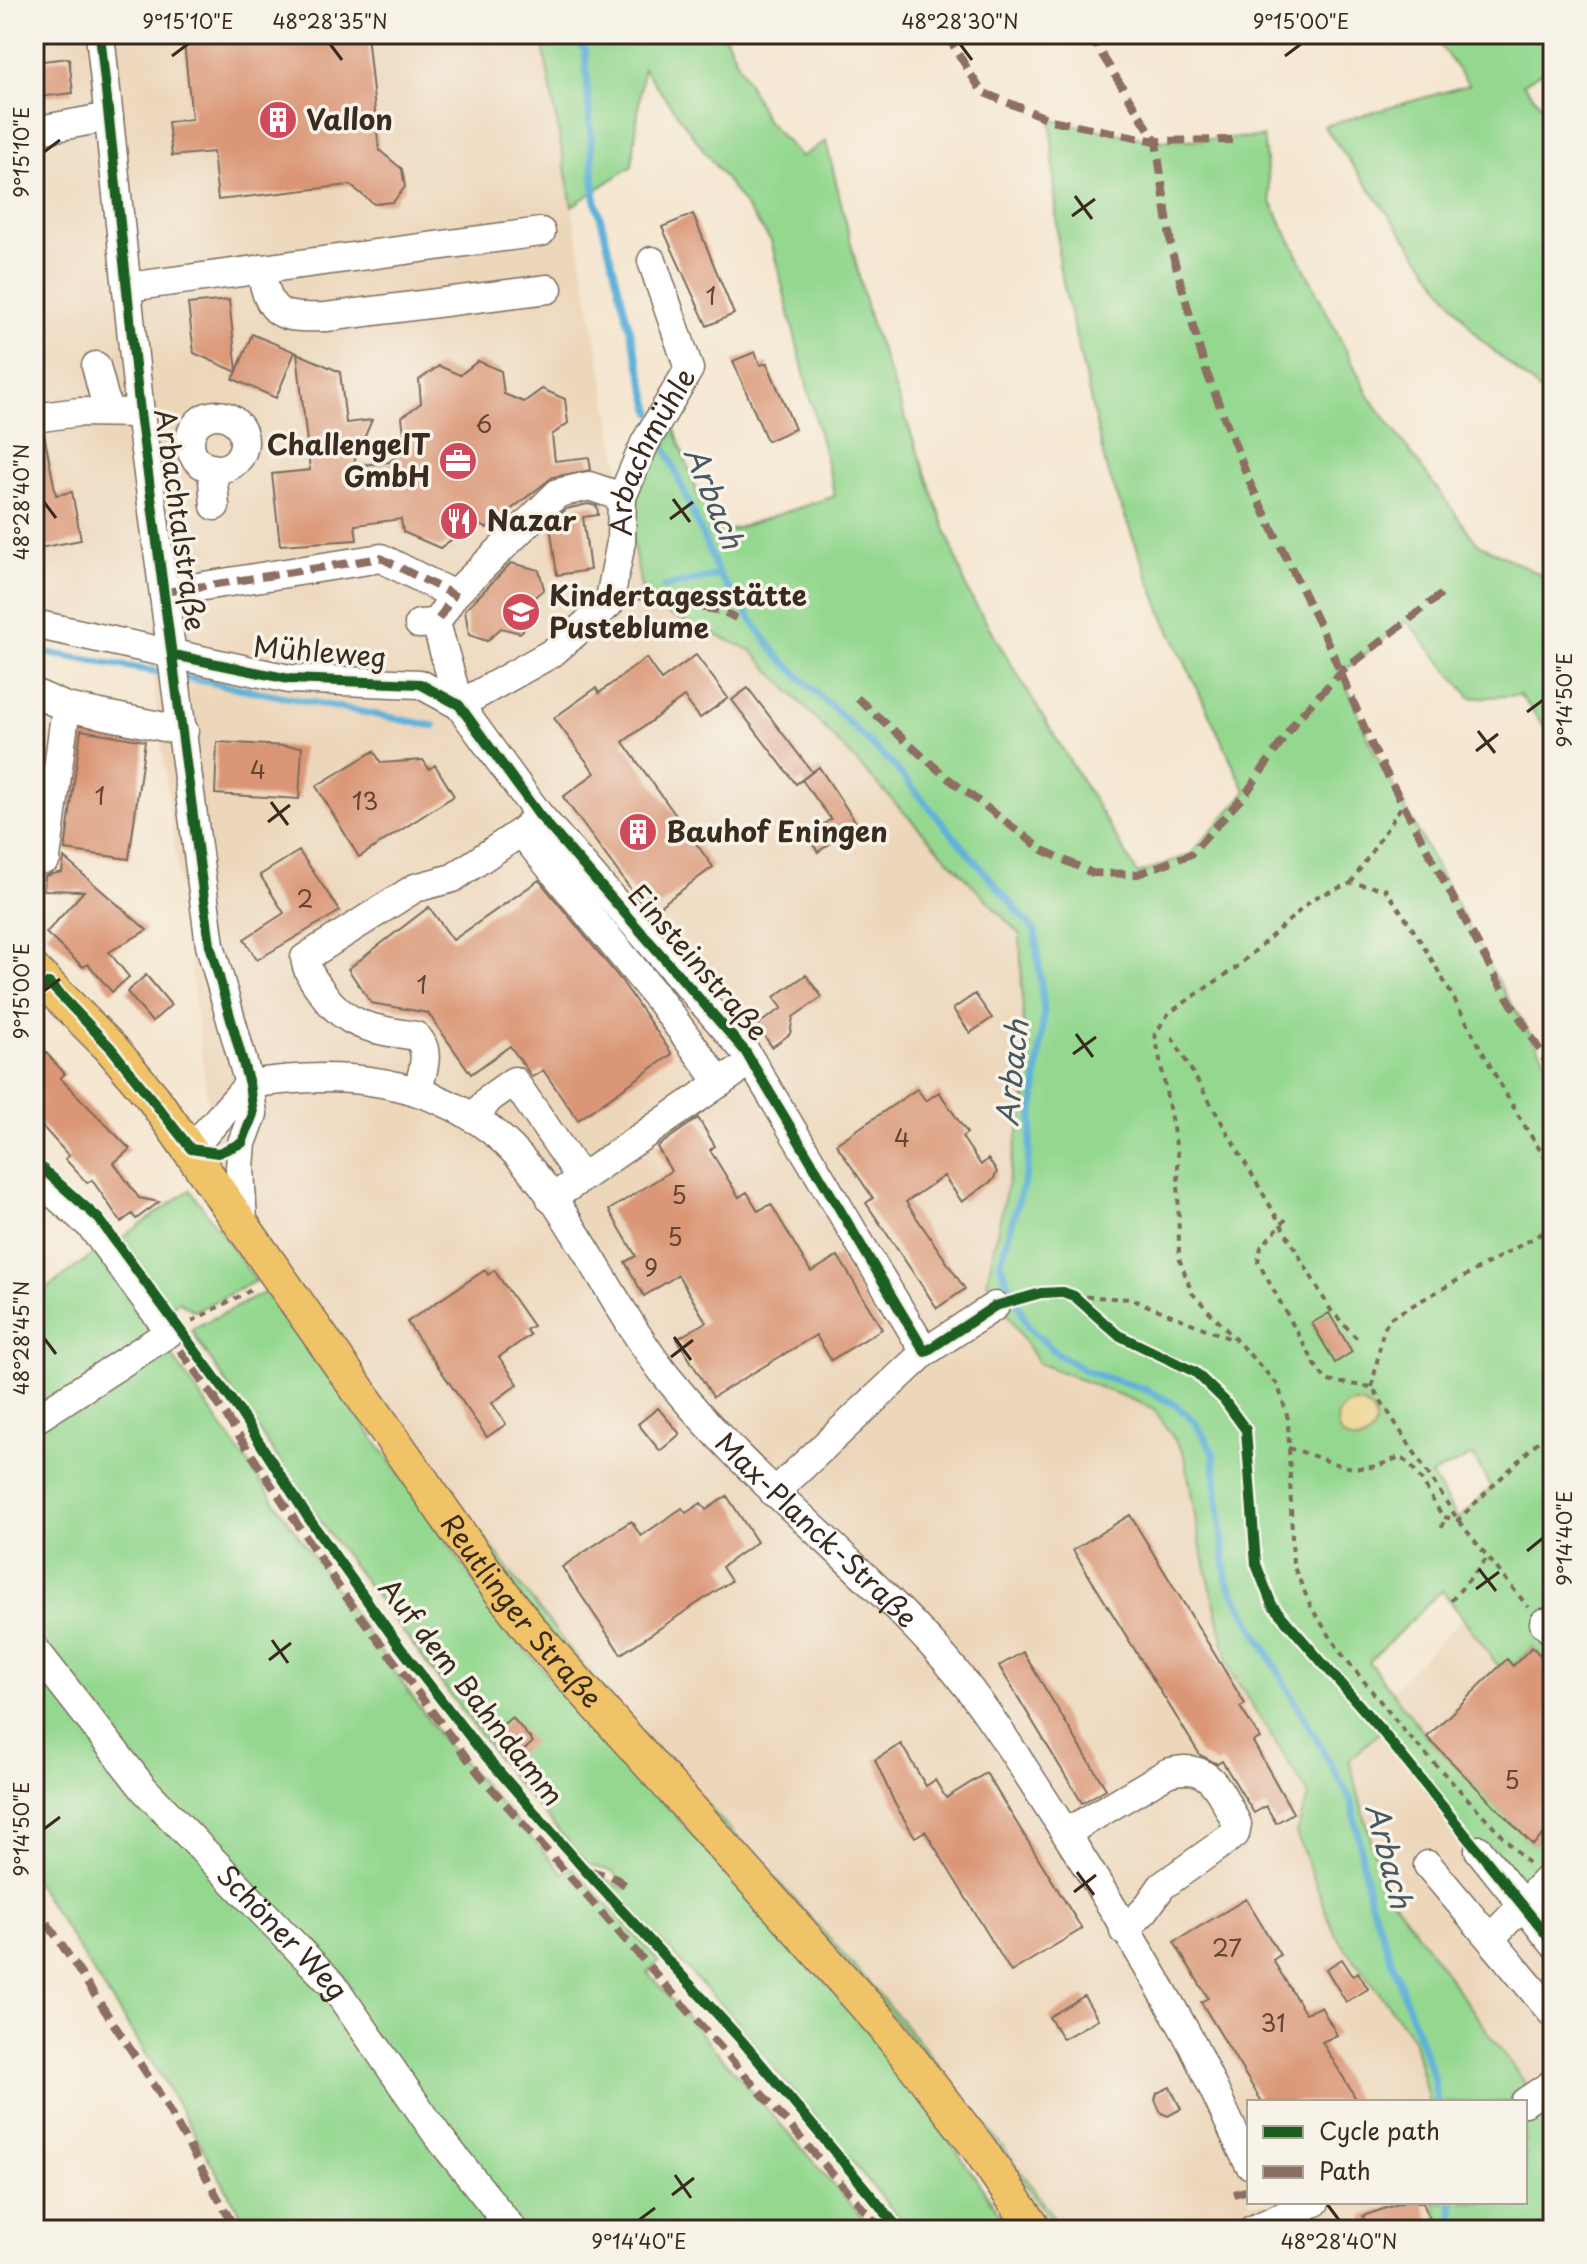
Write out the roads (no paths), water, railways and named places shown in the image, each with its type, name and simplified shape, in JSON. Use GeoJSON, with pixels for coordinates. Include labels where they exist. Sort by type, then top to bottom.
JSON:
{"type":"FeatureCollection","features":[{"type":"Feature","properties":{"kind":"main road","name":"Reutlinger Straße"},"geometry":{"type":"LineString","coordinates":[[39,983],[111,1048],[191,1149],[432,1496],[532,1632],[885,2027],[978,2147],[1035,2230]]}},
{"type":"Feature","properties":{"kind":"street","name":"Arbachtalstraße"},"geometry":{"type":"LineString","coordinates":[[100,34],[140,413],[147,446],[210,945],[249,1084],[253,1114],[242,1143],[243,1223]]}},
{"type":"Feature","properties":{"kind":"street"},"geometry":{"type":"LineString","coordinates":[[34,131],[109,117]]}},
{"type":"Feature","properties":{"kind":"street"},"geometry":{"type":"LineString","coordinates":[[128,287],[541,232]]}},
{"type":"Feature","properties":{"kind":"street","name":"Arbachmühle"},"geometry":{"type":"LineString","coordinates":[[459,705],[552,653],[609,604],[621,542],[622,497],[645,443],[689,369],[652,261]]}},
{"type":"Feature","properties":{"kind":"street"},"geometry":{"type":"LineString","coordinates":[[261,269],[268,302],[284,316],[297,318],[548,289]]}},
{"type":"Feature","properties":{"kind":"street"},"geometry":{"type":"LineString","coordinates":[[96,366],[108,412]]}},
{"type":"Feature","properties":{"kind":"street"},"geometry":{"type":"LineString","coordinates":[[34,418],[79,412],[140,413]]}},
{"type":"Feature","properties":{"kind":"street"},"geometry":{"type":"LineString","coordinates":[[209,416],[227,417],[241,428],[244,445],[241,454],[229,466],[212,468],[197,460],[191,443],[195,427],[209,416]]}},
{"type":"Feature","properties":{"kind":"street"},"geometry":{"type":"LineString","coordinates":[[147,446],[191,443]]}},
{"type":"Feature","properties":{"kind":"street"},"geometry":{"type":"LineString","coordinates":[[212,468],[215,506]]}},
{"type":"Feature","properties":{"kind":"street"},"geometry":{"type":"LineString","coordinates":[[459,705],[428,624],[558,493],[589,486],[622,497]]}},
{"type":"Feature","properties":{"kind":"street"},"geometry":{"type":"LineString","coordinates":[[166,592],[381,558],[454,595]]}},
{"type":"Feature","properties":{"kind":"street","name":"Mühleweg"},"geometry":{"type":"LineString","coordinates":[[34,624],[289,679],[420,684],[459,705]]}},
{"type":"Feature","properties":{"kind":"street"},"geometry":{"type":"LineString","coordinates":[[34,693],[66,707],[184,731]]}},
{"type":"Feature","properties":{"kind":"street","name":"Einsteinstraße"},"geometry":{"type":"LineString","coordinates":[[459,705],[530,824],[751,1062],[925,1352]]}},
{"type":"Feature","properties":{"kind":"street"},"geometry":{"type":"LineString","coordinates":[[46,859],[66,707]]}},
{"type":"Feature","properties":{"kind":"street"},"geometry":{"type":"LineString","coordinates":[[418,1090],[426,1055],[424,1043],[416,1036],[350,1022],[332,1008],[307,969],[305,958],[415,888],[453,878],[530,824],[720,1083]]}},
{"type":"Feature","properties":{"kind":"street"},"geometry":{"type":"LineString","coordinates":[[551,1199],[751,1062]]}},
{"type":"Feature","properties":{"kind":"street","name":"Max-Planck-Straße"},"geometry":{"type":"LineString","coordinates":[[249,1084],[353,1078],[385,1081],[418,1090],[473,1118],[511,1147],[551,1199],[616,1306],[663,1372],[711,1430],[908,1620],[945,1660],[1016,1754],[1184,2031],[1247,2160]]}},
{"type":"Feature","properties":{"kind":"street"},"geometry":{"type":"LineString","coordinates":[[473,1118],[490,1098],[514,1081],[581,1178]]}},
{"type":"Feature","properties":{"kind":"street"},"geometry":{"type":"LineString","coordinates":[[191,1149],[249,1084]]}},
{"type":"Feature","properties":{"kind":"street"},"geometry":{"type":"LineString","coordinates":[[191,1149],[218,1153],[242,1143]]}},
{"type":"Feature","properties":{"kind":"street"},"geometry":{"type":"LineString","coordinates":[[34,1176],[91,1226],[170,1332],[34,1420]]}},
{"type":"Feature","properties":{"kind":"street"},"geometry":{"type":"LineString","coordinates":[[774,1493],[925,1352],[995,1306]]}},
{"type":"Feature","properties":{"kind":"street","name":"Schöner Weg"},"geometry":{"type":"LineString","coordinates":[[34,1648],[144,1789],[333,1985],[438,2136],[513,2230]]}},
{"type":"Feature","properties":{"kind":"street"},"geometry":{"type":"LineString","coordinates":[[1066,1833],[1167,1773],[1184,1768],[1196,1768],[1207,1776],[1224,1801],[1237,1824],[1235,1834],[1162,1886],[1145,1910],[1124,1931]]}},
{"type":"Feature","properties":{"kind":"street"},"geometry":{"type":"LineString","coordinates":[[1479,1850],[1553,1943]]}},
{"type":"Feature","properties":{"kind":"street"},"geometry":{"type":"LineString","coordinates":[[1428,1865],[1492,1937],[1553,2014]]}},
{"type":"Feature","properties":{"kind":"street"},"geometry":{"type":"LineString","coordinates":[[1492,1937],[1548,1877]]}},
{"type":"Feature","properties":{"kind":"street"},"geometry":{"type":"LineString","coordinates":[[1527,2101],[1553,2083]]}},
{"type":"Feature","properties":{"kind":"street"},"geometry":{"type":"LineString","coordinates":[[1265,2221],[1310,2204]]}},
{"type":"Feature","properties":{"kind":"waterway","name":"Arbach"},"geometry":{"type":"LineString","coordinates":[[574,34],[585,51],[595,197],[652,413]]}},
{"type":"Feature","properties":{"kind":"waterway","name":"Arbach"},"geometry":{"type":"LineString","coordinates":[[659,432],[719,575],[777,655],[893,765],[1035,931],[1044,1012],[1027,1171],[1000,1264],[1028,1327],[1058,1354],[1088,1372],[1144,1389],[1175,1404],[1195,1422],[1213,1452],[1227,1581],[1352,1802],[1369,1897],[1434,2079],[1437,2100]]}},
{"type":"Feature","properties":{"kind":"waterway"},"geometry":{"type":"LineString","coordinates":[[664,587],[719,575]]}},
{"type":"Feature","properties":{"kind":"waterway"},"geometry":{"type":"LineString","coordinates":[[34,651],[166,673]]}},
{"type":"Feature","properties":{"kind":"waterway"},"geometry":{"type":"LineString","coordinates":[[182,677],[434,726]]}},
{"type":"Feature","properties":{"kind":"waterway","name":"Arbach"},"geometry":{"type":"LineString","coordinates":[[1451,2204],[1455,2230]]}},
{"type":"Feature","properties":{"kind":"place","name":"Vallon"},"geometry":{"type":"Point","coordinates":[278,120]}},
{"type":"Feature","properties":{"kind":"place","name":"ChallengeIT GmbH"},"geometry":{"type":"Point","coordinates":[458,461]}},
{"type":"Feature","properties":{"kind":"place","name":"Nazar"},"geometry":{"type":"Point","coordinates":[459,521]}},
{"type":"Feature","properties":{"kind":"place","name":"Kindertagesstätte Pusteblume"},"geometry":{"type":"Point","coordinates":[521,612]}},
{"type":"Feature","properties":{"kind":"place","name":"Bauhof Eningen"},"geometry":{"type":"Point","coordinates":[638,832]}}]}
